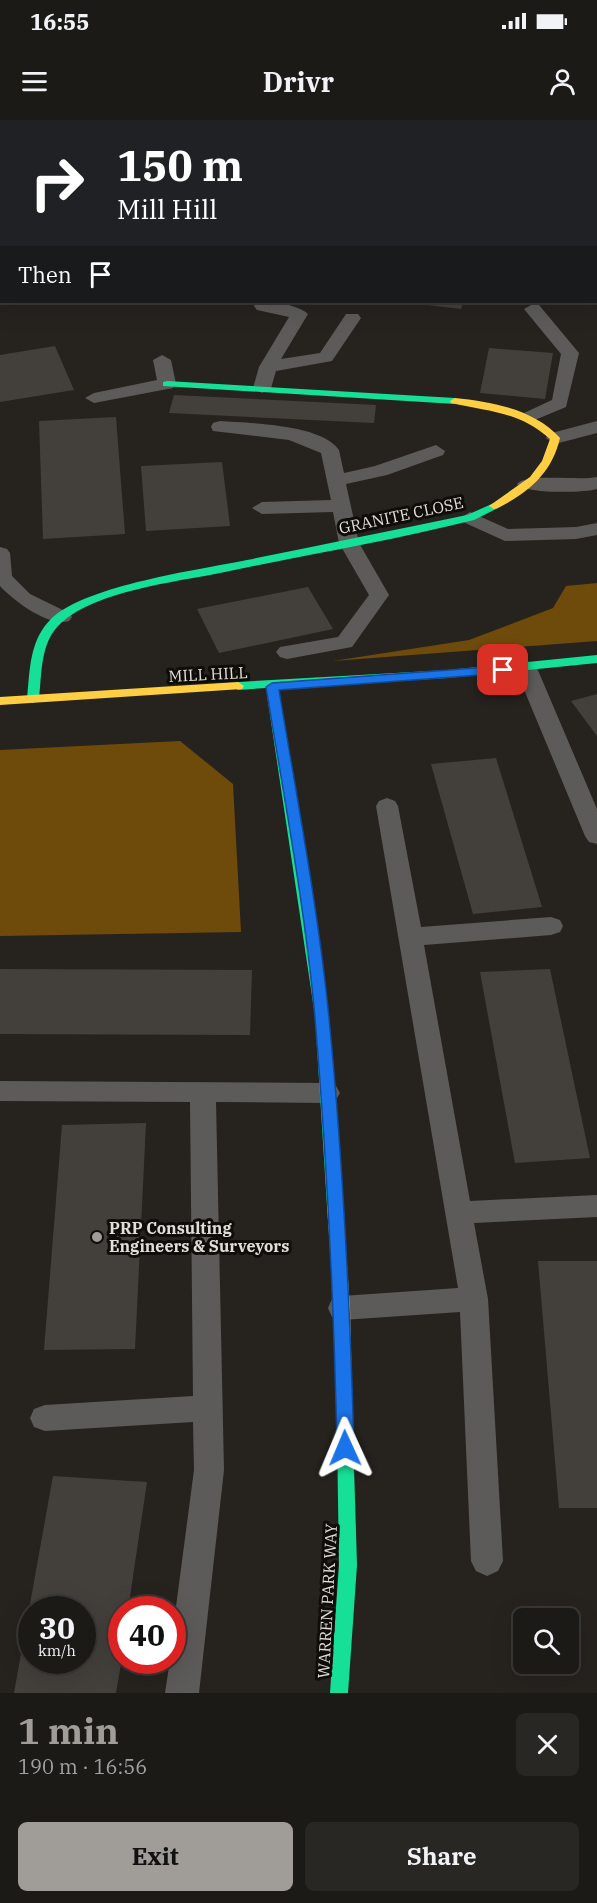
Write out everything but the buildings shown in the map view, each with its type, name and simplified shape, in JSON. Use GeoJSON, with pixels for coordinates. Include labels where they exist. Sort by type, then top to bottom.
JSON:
{"type":"FeatureCollection","features":[{"type":"Feature","properties":{"kind":"street"},"geometry":{"type":"LineString","coordinates":[[167,384],[262,388],[458,403],[510,410],[530,417],[555,438]]}},
{"type":"Feature","properties":{"kind":"street","name":"GRANITE CLOSE"},"geometry":{"type":"LineString","coordinates":[[33,699],[45,635],[62,617],[92,601],[140,586],[470,518],[508,500],[539,475],[555,451],[555,438]]}},
{"type":"Feature","properties":{"kind":"street","name":"MILL HILL"},"geometry":{"type":"LineString","coordinates":[[0,701],[272,687],[526,668],[597,659]]}},
{"type":"Feature","properties":{"kind":"street","name":"WARREN PARK WAY"},"geometry":{"type":"LineString","coordinates":[[272,687],[322,1016],[342,1308],[348,1564],[339,1693]]}},
{"type":"Feature","properties":{"kind":"lane"},"geometry":{"type":"LineString","coordinates":[[262,388],[268,367],[299,314],[263,306]]}},
{"type":"Feature","properties":{"kind":"lane"},"geometry":{"type":"LineString","coordinates":[[530,417],[560,403],[570,353],[533,309]]}},
{"type":"Feature","properties":{"kind":"lane"},"geometry":{"type":"LineString","coordinates":[[268,367],[326,357],[352,318]]}},
{"type":"Feature","properties":{"kind":"lane"},"geometry":{"type":"LineString","coordinates":[[94,398],[167,384],[162,360]]}},
{"type":"Feature","properties":{"kind":"lane"},"geometry":{"type":"LineString","coordinates":[[220,427],[288,432],[315,441],[330,450],[349,543],[379,595],[345,642],[287,652]]}},
{"type":"Feature","properties":{"kind":"lane"},"geometry":{"type":"LineString","coordinates":[[555,438],[597,427]]}},
{"type":"Feature","properties":{"kind":"lane"},"geometry":{"type":"LineString","coordinates":[[336,480],[380,471],[436,451]]}},
{"type":"Feature","properties":{"kind":"lane"},"geometry":{"type":"LineString","coordinates":[[527,484],[587,486],[597,483]]}},
{"type":"Feature","properties":{"kind":"lane"},"geometry":{"type":"LineString","coordinates":[[262,508],[341,506]]}},
{"type":"Feature","properties":{"kind":"lane"},"geometry":{"type":"LineString","coordinates":[[470,518],[505,535],[576,533],[597,529]]}},
{"type":"Feature","properties":{"kind":"lane"},"geometry":{"type":"LineString","coordinates":[[0,553],[1,577],[23,598],[62,617]]}},
{"type":"Feature","properties":{"kind":"lane"},"geometry":{"type":"LineString","coordinates":[[526,668],[596,834]]}},
{"type":"Feature","properties":{"kind":"lane"},"geometry":{"type":"LineString","coordinates":[[387,806],[474,1299],[487,1561]]}},
{"type":"Feature","properties":{"kind":"lane"},"geometry":{"type":"LineString","coordinates":[[410,937],[551,926]]}},
{"type":"Feature","properties":{"kind":"lane"},"geometry":{"type":"LineString","coordinates":[[0,1091],[327,1093]]}},
{"type":"Feature","properties":{"kind":"lane"},"geometry":{"type":"LineString","coordinates":[[182,1693],[209,1470],[203,1092]]}},
{"type":"Feature","properties":{"kind":"lane"},"geometry":{"type":"LineString","coordinates":[[458,1213],[597,1206]]}},
{"type":"Feature","properties":{"kind":"lane"},"geometry":{"type":"LineString","coordinates":[[342,1308],[474,1299]]}},
{"type":"Feature","properties":{"kind":"lane"},"geometry":{"type":"LineString","coordinates":[[45,1418],[208,1408]]}},
{"type":"Feature","properties":{"kind":"shaded area"},"geometry":{"type":"Polygon","coordinates":[[[597,583],[597,641],[333,661],[469,640],[553,608],[566,586],[597,583]]]}},
{"type":"Feature","properties":{"kind":"shaded area"},"geometry":{"type":"Polygon","coordinates":[[[180,741],[233,784],[241,932],[0,936],[0,750],[180,741]]]}},
{"type":"Feature","properties":{"kind":"traffic: fast"},"geometry":{"type":"LineString","coordinates":[[167,384],[455,401]]}},
{"type":"Feature","properties":{"kind":"traffic: fast"},"geometry":{"type":"LineString","coordinates":[[33,699],[41,643],[57,620],[83,604],[139,586],[470,518],[494,506]]}},
{"type":"Feature","properties":{"kind":"traffic: fast"},"geometry":{"type":"LineString","coordinates":[[238,686],[448,674],[597,659]]}},
{"type":"Feature","properties":{"kind":"traffic: fast"},"geometry":{"type":"LineString","coordinates":[[272,687],[322,1016],[335,1206]]}},
{"type":"Feature","properties":{"kind":"traffic: fast"},"geometry":{"type":"LineString","coordinates":[[339,1693],[348,1565],[345,1435]]}},
{"type":"Feature","properties":{"kind":"traffic: slow"},"geometry":{"type":"LineString","coordinates":[[455,401],[496,407],[521,415],[555,438],[547,461],[534,480],[494,506]]}},
{"type":"Feature","properties":{"kind":"traffic: slow"},"geometry":{"type":"LineString","coordinates":[[0,701],[238,686]]}},
{"type":"Feature","properties":{"kind":"traffic: slow"},"geometry":{"type":"LineString","coordinates":[[335,1206],[342,1308],[345,1435]]}},
{"type":"Feature","properties":{"kind":"place","name":"PRP Consulting Engineers & Surveyors"},"geometry":{"type":"Point","coordinates":[97,1237]}},
{"type":"Feature","properties":{"kind":"route"},"geometry":{"type":"LineString","coordinates":[[345,1448],[342,1308],[322,1016],[272,687],[503,670]]}}]}
